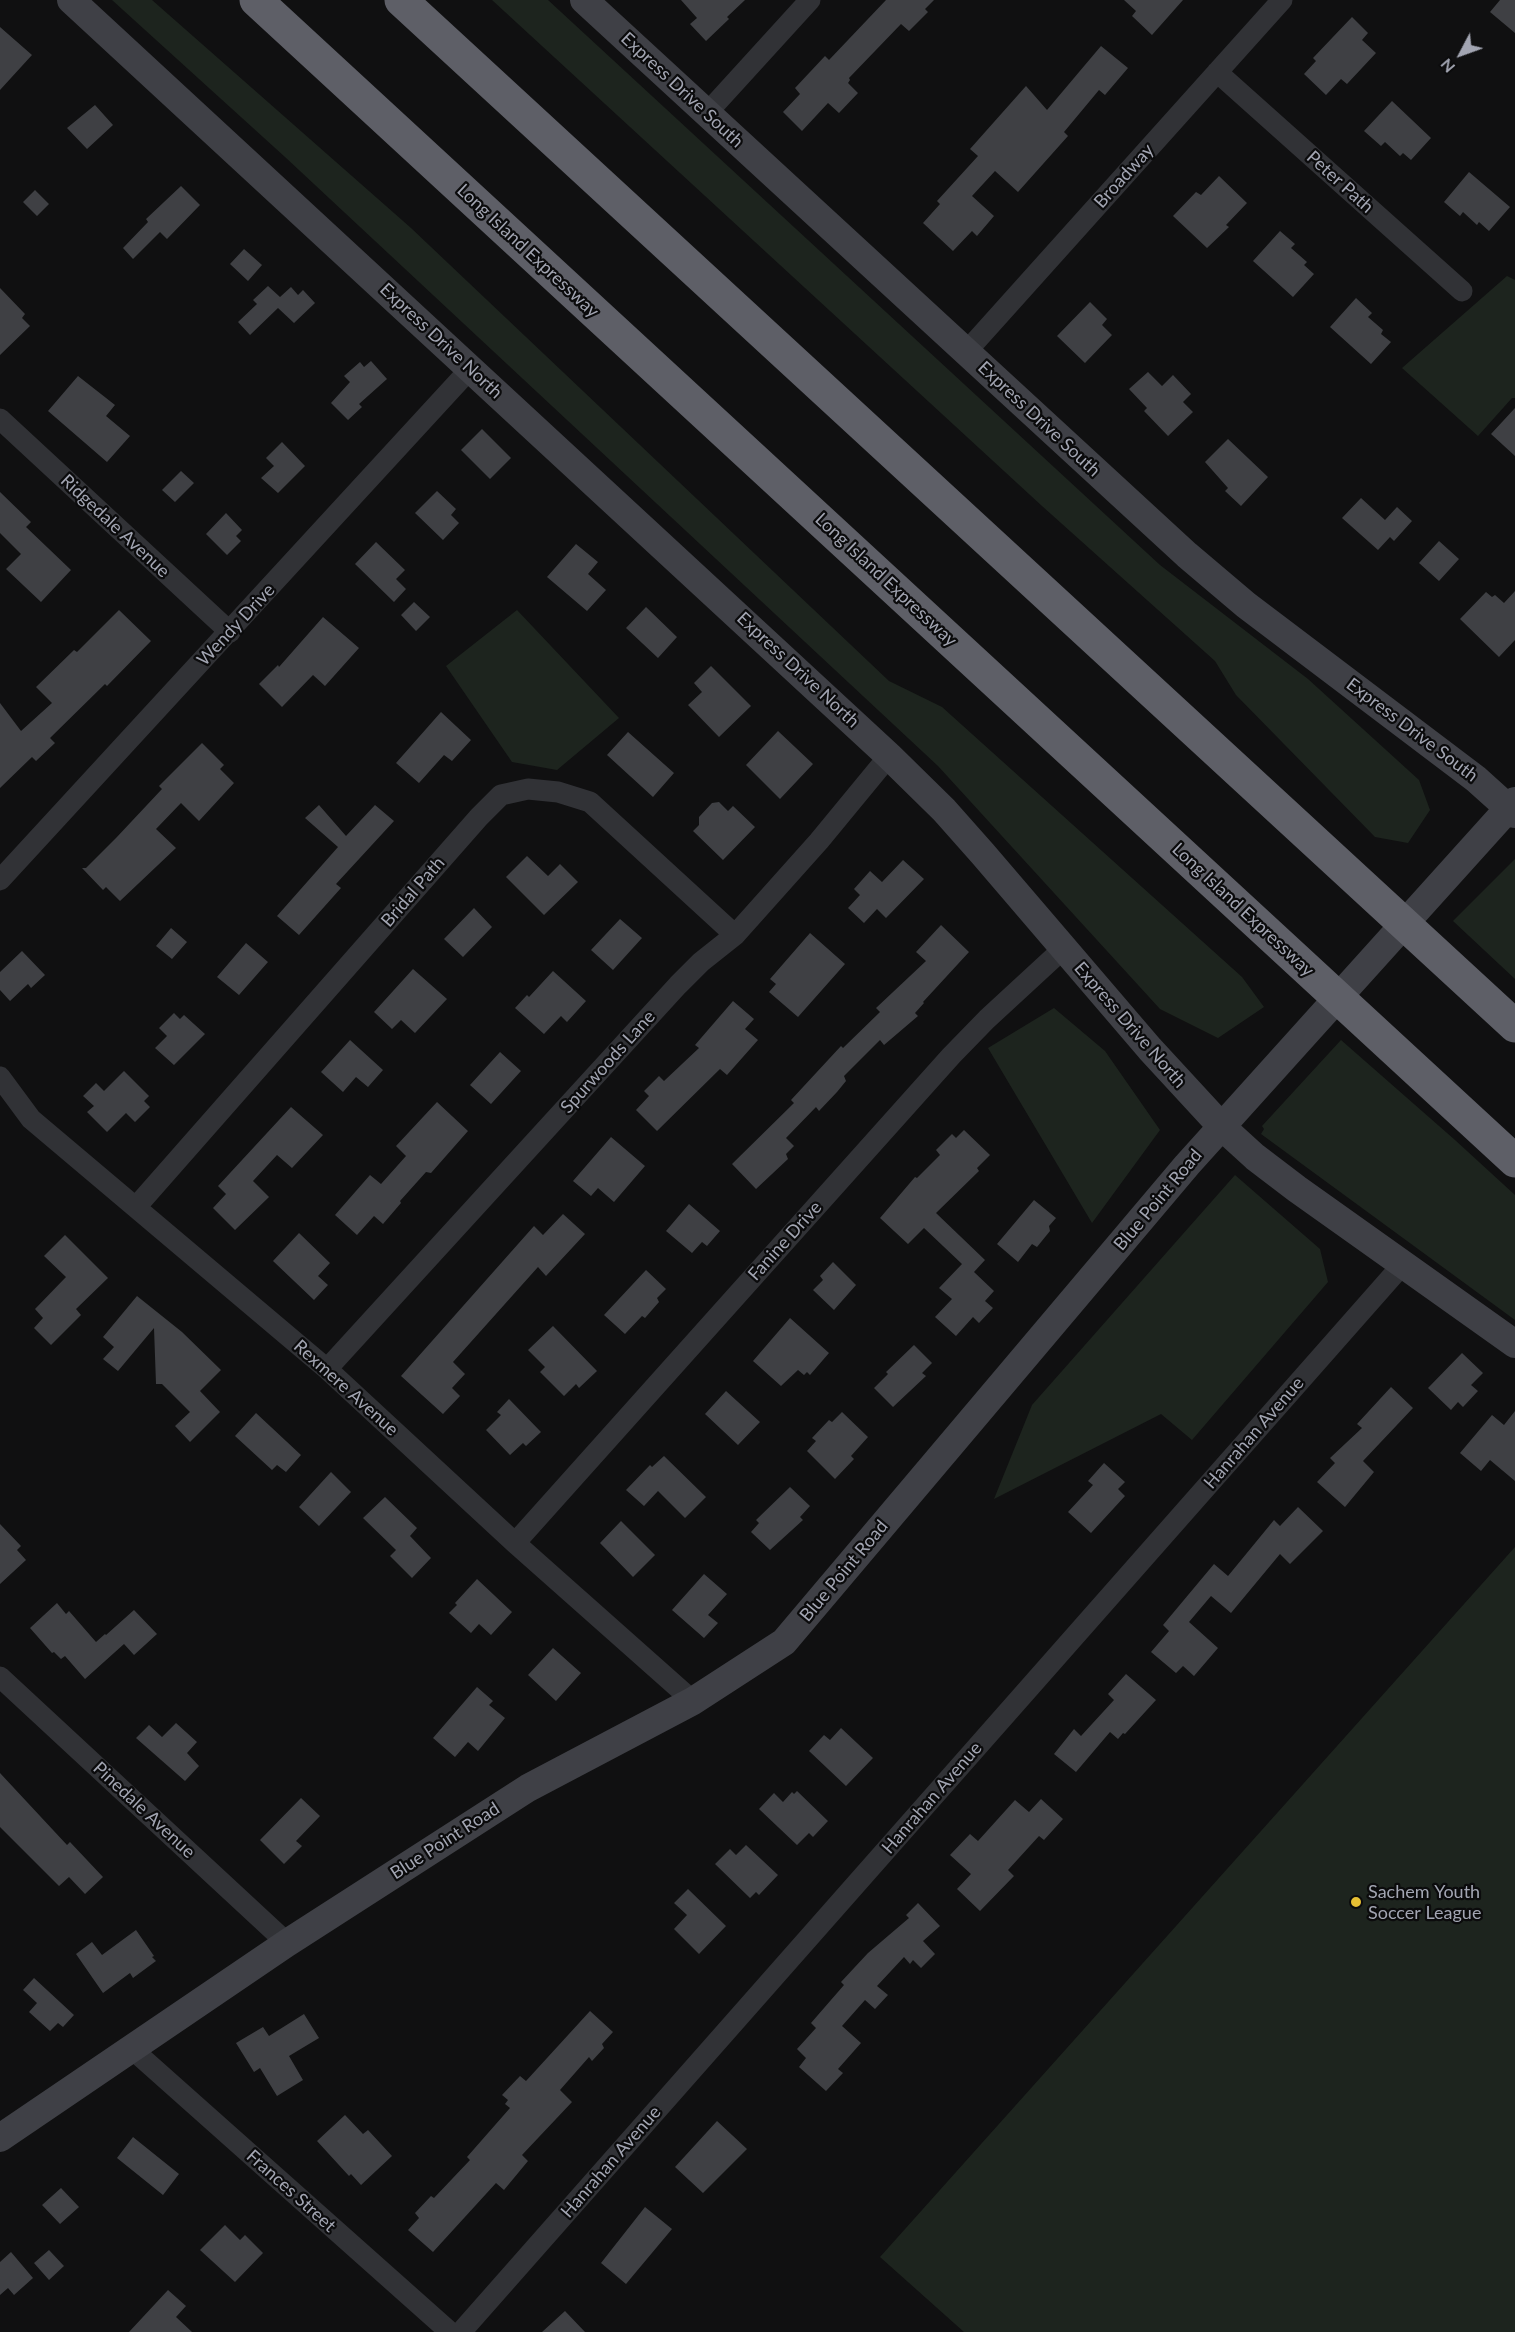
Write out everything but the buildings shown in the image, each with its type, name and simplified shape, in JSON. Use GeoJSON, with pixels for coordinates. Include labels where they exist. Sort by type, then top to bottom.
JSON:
{"type":"FeatureCollection","features":[{"type":"Feature","properties":{"kind":"highway","name":"Long Island Expressway"},"geometry":{"type":"LineString","coordinates":[[256,0],[1515,1161]]}},
{"type":"Feature","properties":{"kind":"highway"},"geometry":{"type":"LineString","coordinates":[[401,0],[1515,1026]]}},
{"type":"Feature","properties":{"kind":"main road","name":"Express Drive North"},"geometry":{"type":"LineString","coordinates":[[71,0],[890,756],[952,819],[1164,1065],[1221,1126],[1255,1157],[1288,1182],[1515,1344]]}},
{"type":"Feature","properties":{"kind":"main road","name":"Express Drive South"},"geometry":{"type":"LineString","coordinates":[[584,0],[1123,498],[1221,584],[1513,808]]}},
{"type":"Feature","properties":{"kind":"main road","name":"Blue Point Road"},"geometry":{"type":"LineString","coordinates":[[0,2138],[287,1943],[528,1788],[693,1701],[784,1642],[1221,1126],[1513,808]]}},
{"type":"Feature","properties":{"kind":"street"},"geometry":{"type":"LineString","coordinates":[[707,113],[810,0]]}},
{"type":"Feature","properties":{"kind":"street","name":"Broadway"},"geometry":{"type":"LineString","coordinates":[[966,352],[1282,0]]}},
{"type":"Feature","properties":{"kind":"street","name":"Peter Path"},"geometry":{"type":"LineString","coordinates":[[1217,72],[1462,291]]}},
{"type":"Feature","properties":{"kind":"street","name":"Wendy Drive"},"geometry":{"type":"LineString","coordinates":[[0,880],[471,368]]}},
{"type":"Feature","properties":{"kind":"street","name":"Ridgedale Avenue"},"geometry":{"type":"LineString","coordinates":[[0,419],[230,632]]}},
{"type":"Feature","properties":{"kind":"street","name":"Spurwoods Lane"},"geometry":{"type":"LineString","coordinates":[[327,1369],[678,985],[701,962],[735,935],[819,841],[890,756]]}},
{"type":"Feature","properties":{"kind":"street","name":"Bridal Path"},"geometry":{"type":"LineString","coordinates":[[136,1207],[479,817],[501,795],[528,789],[558,792],[590,802],[735,935]]}},
{"type":"Feature","properties":{"kind":"street","name":"Fanine Drive"},"geometry":{"type":"LineString","coordinates":[[515,1542],[951,1056],[987,1019],[1064,948]]}},
{"type":"Feature","properties":{"kind":"street","name":"Rexmere Avenue"},"geometry":{"type":"LineString","coordinates":[[0,1077],[30,1119],[327,1369],[515,1542],[693,1701]]}},
{"type":"Feature","properties":{"kind":"street","name":"Hanrahan Avenue"},"geometry":{"type":"LineString","coordinates":[[462,2332],[1403,1264]]}},
{"type":"Feature","properties":{"kind":"street","name":"Pinedale Avenue"},"geometry":{"type":"LineString","coordinates":[[0,1677],[287,1943]]}},
{"type":"Feature","properties":{"kind":"street","name":"Frances Street"},"geometry":{"type":"LineString","coordinates":[[132,2049],[450,2332]]}},
{"type":"Feature","properties":{"kind":"shaded area"},"geometry":{"type":"Polygon","coordinates":[[[112,0],[152,0],[411,228],[889,681],[942,707],[1242,977],[1264,1007],[1218,1038],[1160,1009],[938,766],[285,157],[112,0]]]}},
{"type":"Feature","properties":{"kind":"shaded area"},"geometry":{"type":"Polygon","coordinates":[[[492,0],[548,0],[1160,565],[1308,679],[1419,780],[1430,810],[1408,843],[1375,837],[1236,695],[1215,661],[1042,506],[492,0]]]}},
{"type":"Feature","properties":{"kind":"shaded area"},"geometry":{"type":"Polygon","coordinates":[[[1507,276],[1515,280],[1515,398],[1512,398],[1478,436],[1402,368],[1507,276]]]}},
{"type":"Feature","properties":{"kind":"shaded area"},"geometry":{"type":"Polygon","coordinates":[[[517,610],[619,718],[557,770],[512,762],[446,666],[517,610]]]}},
{"type":"Feature","properties":{"kind":"shaded area"},"geometry":{"type":"Polygon","coordinates":[[[1515,859],[1515,979],[1453,921],[1515,859]]]}},
{"type":"Feature","properties":{"kind":"shaded area"},"geometry":{"type":"Polygon","coordinates":[[[1054,1008],[1105,1051],[1160,1130],[1092,1223],[988,1048],[1054,1008]]]}},
{"type":"Feature","properties":{"kind":"shaded area"},"geometry":{"type":"Polygon","coordinates":[[[1341,1040],[1515,1195],[1515,1320],[1261,1134],[1264,1129],[1262,1126],[1341,1040]]]}},
{"type":"Feature","properties":{"kind":"shaded area"},"geometry":{"type":"Polygon","coordinates":[[[1235,1175],[1320,1249],[1328,1282],[1192,1440],[1161,1414],[994,1499],[1032,1405],[1235,1175]]]}},
{"type":"Feature","properties":{"kind":"shaded area","name":"Sachem Youth Soccer League"},"geometry":{"type":"Polygon","coordinates":[[[1515,1547],[1515,2332],[964,2332],[880,2257],[1515,1547]]]}},
{"type":"Feature","properties":{"kind":"place","name":"Sachem Youth Soccer League"},"geometry":{"type":"Point","coordinates":[1356,1902]}}]}
